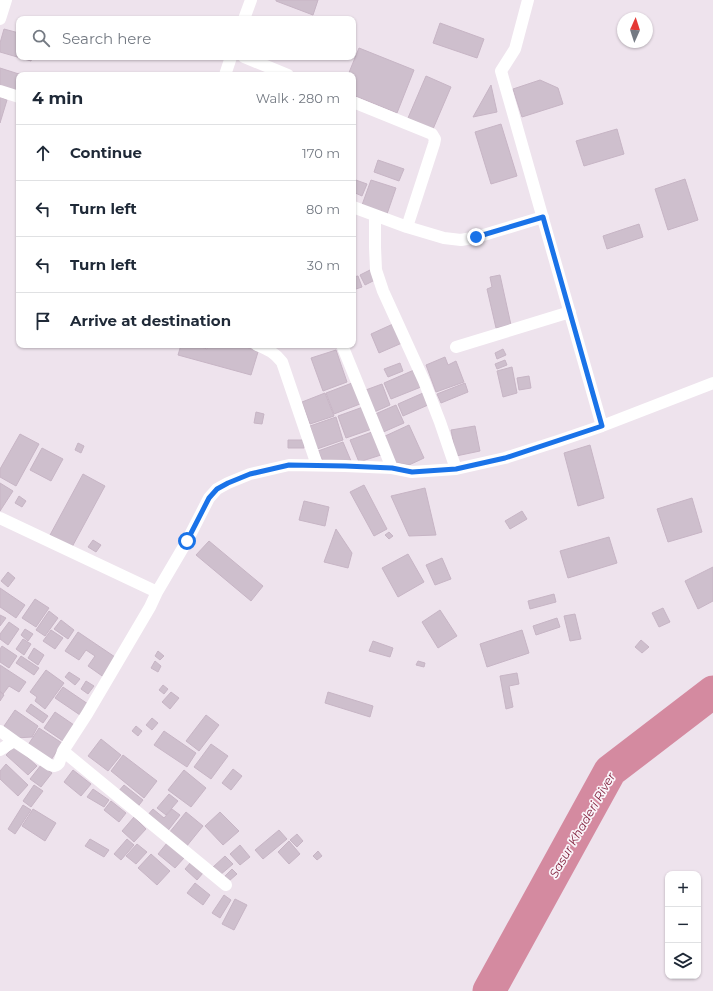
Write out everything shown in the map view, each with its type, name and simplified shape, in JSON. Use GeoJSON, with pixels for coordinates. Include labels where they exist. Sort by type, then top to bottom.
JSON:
{"type":"FeatureCollection","features":[{"type":"Feature","properties":{"kind":"street"},"geometry":{"type":"LineString","coordinates":[[0,19],[6,0]]}},
{"type":"Feature","properties":{"kind":"street"},"geometry":{"type":"LineString","coordinates":[[245,16],[251,0]]}},
{"type":"Feature","properties":{"kind":"street"},"geometry":{"type":"LineString","coordinates":[[528,0],[515,49],[501,71],[602,426]]}},
{"type":"Feature","properties":{"kind":"street"},"geometry":{"type":"LineString","coordinates":[[226,72],[230,60]]}},
{"type":"Feature","properties":{"kind":"street"},"geometry":{"type":"LineString","coordinates":[[251,60],[281,72]]}},
{"type":"Feature","properties":{"kind":"street"},"geometry":{"type":"LineString","coordinates":[[0,91],[16,96]]}},
{"type":"Feature","properties":{"kind":"street"},"geometry":{"type":"LineString","coordinates":[[356,103],[432,134],[435,139],[406,227]]}},
{"type":"Feature","properties":{"kind":"street"},"geometry":{"type":"LineString","coordinates":[[356,208],[406,227],[444,238],[462,240],[543,217]]}},
{"type":"Feature","properties":{"kind":"street"},"geometry":{"type":"LineString","coordinates":[[375,215],[376,270],[383,291],[424,381],[456,469]]}},
{"type":"Feature","properties":{"kind":"street"},"geometry":{"type":"LineString","coordinates":[[456,348],[570,312]]}},
{"type":"Feature","properties":{"kind":"street"},"geometry":{"type":"LineString","coordinates":[[264,348],[271,351],[282,362],[317,466]]}},
{"type":"Feature","properties":{"kind":"street"},"geometry":{"type":"LineString","coordinates":[[343,348],[392,468]]}},
{"type":"Feature","properties":{"kind":"street"},"geometry":{"type":"LineString","coordinates":[[0,731],[50,765],[54,766],[59,763],[63,751],[87,714],[150,608],[157,592],[187,541],[209,498],[217,489],[228,483],[250,474],[289,465],[392,468],[412,472],[456,469],[505,458],[602,426],[713,383]]}},
{"type":"Feature","properties":{"kind":"street"},"geometry":{"type":"LineString","coordinates":[[0,518],[157,592]]}},
{"type":"Feature","properties":{"kind":"street"},"geometry":{"type":"LineString","coordinates":[[0,750],[14,740]]}},
{"type":"Feature","properties":{"kind":"street"},"geometry":{"type":"LineString","coordinates":[[63,751],[226,884]]}},
{"type":"Feature","properties":{"kind":"building"},"geometry":{"type":"Polygon","coordinates":[[[276,0],[318,0],[313,15],[276,0]]]}},
{"type":"Feature","properties":{"kind":"building"},"geometry":{"type":"Polygon","coordinates":[[[440,23],[484,39],[477,58],[433,43],[440,23]]]}},
{"type":"Feature","properties":{"kind":"building"},"geometry":{"type":"Polygon","coordinates":[[[4,29],[16,32],[16,57],[0,52],[0,43],[4,29]]]}},
{"type":"Feature","properties":{"kind":"building"},"geometry":{"type":"Polygon","coordinates":[[[359,48],[414,70],[397,113],[356,96],[356,72],[349,72],[354,60],[356,60],[359,48]]]}},
{"type":"Feature","properties":{"kind":"building"},"geometry":{"type":"Polygon","coordinates":[[[0,68],[16,73],[16,94],[0,89],[0,68]]]}},
{"type":"Feature","properties":{"kind":"building"},"geometry":{"type":"Polygon","coordinates":[[[426,76],[451,87],[433,129],[408,118],[426,76]]]}},
{"type":"Feature","properties":{"kind":"building"},"geometry":{"type":"Polygon","coordinates":[[[540,80],[558,88],[563,104],[522,117],[513,89],[540,80]]]}},
{"type":"Feature","properties":{"kind":"building"},"geometry":{"type":"Polygon","coordinates":[[[491,85],[497,112],[473,117],[491,85]]]}},
{"type":"Feature","properties":{"kind":"building"},"geometry":{"type":"Polygon","coordinates":[[[0,97],[7,100],[0,123],[0,97]]]}},
{"type":"Feature","properties":{"kind":"building"},"geometry":{"type":"Polygon","coordinates":[[[501,124],[517,176],[491,184],[475,132],[501,124]]]}},
{"type":"Feature","properties":{"kind":"building"},"geometry":{"type":"Polygon","coordinates":[[[617,129],[624,154],[584,166],[576,141],[617,129]]]}},
{"type":"Feature","properties":{"kind":"building"},"geometry":{"type":"Polygon","coordinates":[[[378,160],[404,169],[399,181],[374,172],[378,160]]]}},
{"type":"Feature","properties":{"kind":"building"},"geometry":{"type":"Polygon","coordinates":[[[685,179],[698,220],[668,230],[655,189],[685,179]]]}},
{"type":"Feature","properties":{"kind":"building"},"geometry":{"type":"Polygon","coordinates":[[[356,180],[367,184],[362,196],[356,193],[356,180]]]}},
{"type":"Feature","properties":{"kind":"building"},"geometry":{"type":"Polygon","coordinates":[[[371,180],[396,188],[387,214],[362,205],[371,180]]]}},
{"type":"Feature","properties":{"kind":"building"},"geometry":{"type":"Polygon","coordinates":[[[639,224],[643,237],[607,249],[603,236],[639,224]]]}},
{"type":"Feature","properties":{"kind":"building"},"geometry":{"type":"Polygon","coordinates":[[[370,270],[375,280],[365,285],[360,275],[370,270]]]}},
{"type":"Feature","properties":{"kind":"building"},"geometry":{"type":"Polygon","coordinates":[[[500,275],[511,325],[496,328],[487,289],[492,287],[490,277],[500,275]]]}},
{"type":"Feature","properties":{"kind":"building"},"geometry":{"type":"Polygon","coordinates":[[[356,276],[358,276],[362,287],[356,289],[356,276]]]}},
{"type":"Feature","properties":{"kind":"building"},"geometry":{"type":"Polygon","coordinates":[[[393,324],[402,343],[379,353],[371,334],[393,324]]]}},
{"type":"Feature","properties":{"kind":"building"},"geometry":{"type":"Polygon","coordinates":[[[180,348],[249,348],[258,352],[251,375],[178,355],[180,348]]]}},
{"type":"Feature","properties":{"kind":"building"},"geometry":{"type":"Polygon","coordinates":[[[503,349],[506,355],[497,359],[495,353],[503,349]]]}},
{"type":"Feature","properties":{"kind":"building"},"geometry":{"type":"Polygon","coordinates":[[[336,350],[347,382],[323,391],[311,358],[336,350]]]}},
{"type":"Feature","properties":{"kind":"building"},"geometry":{"type":"Polygon","coordinates":[[[445,357],[448,365],[456,361],[464,382],[436,392],[426,365],[445,357]]]}},
{"type":"Feature","properties":{"kind":"building"},"geometry":{"type":"Polygon","coordinates":[[[505,360],[507,365],[497,369],[495,364],[505,360]]]}},
{"type":"Feature","properties":{"kind":"building"},"geometry":{"type":"Polygon","coordinates":[[[400,363],[403,371],[388,377],[384,369],[400,363]]]}},
{"type":"Feature","properties":{"kind":"building"},"geometry":{"type":"Polygon","coordinates":[[[512,367],[517,393],[503,397],[497,371],[512,367]]]}},
{"type":"Feature","properties":{"kind":"building"},"geometry":{"type":"Polygon","coordinates":[[[414,370],[421,387],[391,399],[384,383],[414,370]]]}},
{"type":"Feature","properties":{"kind":"building"},"geometry":{"type":"Polygon","coordinates":[[[529,376],[531,388],[519,390],[517,378],[529,376]]]}},
{"type":"Feature","properties":{"kind":"building"},"geometry":{"type":"Polygon","coordinates":[[[352,383],[360,404],[334,414],[326,393],[352,383]]]}},
{"type":"Feature","properties":{"kind":"building"},"geometry":{"type":"Polygon","coordinates":[[[465,383],[468,392],[441,403],[437,394],[465,383]]]}},
{"type":"Feature","properties":{"kind":"building"},"geometry":{"type":"Polygon","coordinates":[[[382,384],[390,405],[372,413],[363,391],[382,384]]]}},
{"type":"Feature","properties":{"kind":"building"},"geometry":{"type":"Polygon","coordinates":[[[325,393],[334,416],[310,424],[302,402],[325,393]]]}},
{"type":"Feature","properties":{"kind":"building"},"geometry":{"type":"Polygon","coordinates":[[[423,393],[428,405],[403,416],[398,404],[423,393]]]}},
{"type":"Feature","properties":{"kind":"building"},"geometry":{"type":"Polygon","coordinates":[[[396,405],[404,423],[381,433],[373,415],[396,405]]]}},
{"type":"Feature","properties":{"kind":"building"},"geometry":{"type":"Polygon","coordinates":[[[363,407],[372,429],[346,438],[338,416],[363,407]]]}},
{"type":"Feature","properties":{"kind":"building"},"geometry":{"type":"Polygon","coordinates":[[[256,412],[264,414],[262,424],[254,423],[256,412]]]}},
{"type":"Feature","properties":{"kind":"building"},"geometry":{"type":"Polygon","coordinates":[[[336,417],[343,440],[317,449],[310,426],[336,417]]]}},
{"type":"Feature","properties":{"kind":"building"},"geometry":{"type":"Polygon","coordinates":[[[409,425],[424,458],[409,465],[394,462],[383,437],[409,425]]]}},
{"type":"Feature","properties":{"kind":"building"},"geometry":{"type":"Polygon","coordinates":[[[475,426],[480,451],[456,456],[451,430],[475,426]]]}},
{"type":"Feature","properties":{"kind":"building"},"geometry":{"type":"Polygon","coordinates":[[[372,432],[381,455],[359,462],[350,440],[372,432]]]}},
{"type":"Feature","properties":{"kind":"building"},"geometry":{"type":"Polygon","coordinates":[[[20,434],[39,444],[16,486],[0,477],[0,469],[20,434]]]}},
{"type":"Feature","properties":{"kind":"building"},"geometry":{"type":"Polygon","coordinates":[[[288,440],[304,440],[304,448],[288,448],[288,440]]]}},
{"type":"Feature","properties":{"kind":"building"},"geometry":{"type":"Polygon","coordinates":[[[343,442],[351,461],[323,461],[318,451],[343,442]]]}},
{"type":"Feature","properties":{"kind":"building"},"geometry":{"type":"Polygon","coordinates":[[[78,443],[84,446],[81,453],[75,450],[78,443]]]}},
{"type":"Feature","properties":{"kind":"building"},"geometry":{"type":"Polygon","coordinates":[[[590,445],[604,498],[578,506],[564,453],[590,445]]]}},
{"type":"Feature","properties":{"kind":"building"},"geometry":{"type":"Polygon","coordinates":[[[42,448],[63,459],[51,481],[30,470],[42,448]]]}},
{"type":"Feature","properties":{"kind":"building"},"geometry":{"type":"Polygon","coordinates":[[[83,474],[105,486],[72,547],[50,535],[83,474]]]}},
{"type":"Feature","properties":{"kind":"building"},"geometry":{"type":"Polygon","coordinates":[[[0,483],[13,491],[0,511],[0,483]]]}},
{"type":"Feature","properties":{"kind":"building"},"geometry":{"type":"Polygon","coordinates":[[[364,485],[387,529],[374,536],[350,492],[364,485]]]}},
{"type":"Feature","properties":{"kind":"building"},"geometry":{"type":"Polygon","coordinates":[[[425,488],[436,535],[409,536],[391,496],[425,488]]]}},
{"type":"Feature","properties":{"kind":"building"},"geometry":{"type":"Polygon","coordinates":[[[19,496],[26,501],[22,507],[15,503],[19,496]]]}},
{"type":"Feature","properties":{"kind":"building"},"geometry":{"type":"Polygon","coordinates":[[[692,498],[702,532],[668,542],[657,509],[692,498]]]}},
{"type":"Feature","properties":{"kind":"building"},"geometry":{"type":"Polygon","coordinates":[[[304,501],[329,507],[325,526],[299,520],[304,501]]]}},
{"type":"Feature","properties":{"kind":"building"},"geometry":{"type":"Polygon","coordinates":[[[522,511],[527,519],[510,529],[505,521],[522,511]]]}},
{"type":"Feature","properties":{"kind":"building"},"geometry":{"type":"Polygon","coordinates":[[[336,529],[352,553],[348,568],[324,562],[336,529]]]}},
{"type":"Feature","properties":{"kind":"building"},"geometry":{"type":"Polygon","coordinates":[[[389,532],[393,536],[389,539],[385,535],[389,532]]]}},
{"type":"Feature","properties":{"kind":"building"},"geometry":{"type":"Polygon","coordinates":[[[609,537],[617,563],[568,578],[560,551],[609,537]]]}},
{"type":"Feature","properties":{"kind":"building"},"geometry":{"type":"Polygon","coordinates":[[[93,540],[101,545],[96,552],[88,547],[93,540]]]}},
{"type":"Feature","properties":{"kind":"building"},"geometry":{"type":"Polygon","coordinates":[[[209,541],[263,586],[251,601],[196,555],[209,541]]]}},
{"type":"Feature","properties":{"kind":"building"},"geometry":{"type":"Polygon","coordinates":[[[408,554],[424,582],[398,597],[382,568],[408,554]]]}},
{"type":"Feature","properties":{"kind":"building"},"geometry":{"type":"Polygon","coordinates":[[[442,558],[451,579],[435,585],[426,565],[442,558]]]}},
{"type":"Feature","properties":{"kind":"building"},"geometry":{"type":"Polygon","coordinates":[[[713,567],[713,601],[698,609],[685,581],[713,567]]]}},
{"type":"Feature","properties":{"kind":"building"},"geometry":{"type":"Polygon","coordinates":[[[8,572],[15,578],[8,587],[1,581],[8,572]]]}},
{"type":"Feature","properties":{"kind":"building"},"geometry":{"type":"Polygon","coordinates":[[[0,588],[25,605],[16,618],[0,607],[0,588]]]}},
{"type":"Feature","properties":{"kind":"building"},"geometry":{"type":"Polygon","coordinates":[[[554,594],[556,602],[530,609],[528,601],[554,594]]]}},
{"type":"Feature","properties":{"kind":"building"},"geometry":{"type":"Polygon","coordinates":[[[35,599],[49,608],[36,627],[22,618],[35,599]]]}},
{"type":"Feature","properties":{"kind":"building"},"geometry":{"type":"Polygon","coordinates":[[[663,608],[670,622],[659,627],[652,613],[663,608]]]}},
{"type":"Feature","properties":{"kind":"building"},"geometry":{"type":"Polygon","coordinates":[[[440,610],[457,636],[438,648],[422,622],[440,610]]]}},
{"type":"Feature","properties":{"kind":"building"},"geometry":{"type":"Polygon","coordinates":[[[49,611],[58,618],[45,636],[36,630],[49,611]]]}},
{"type":"Feature","properties":{"kind":"building"},"geometry":{"type":"Polygon","coordinates":[[[575,614],[581,639],[570,641],[564,616],[575,614]]]}},
{"type":"Feature","properties":{"kind":"building"},"geometry":{"type":"Polygon","coordinates":[[[0,615],[6,618],[0,626],[0,615]]]}},
{"type":"Feature","properties":{"kind":"building"},"geometry":{"type":"Polygon","coordinates":[[[557,618],[560,627],[536,635],[533,626],[557,618]]]}},
{"type":"Feature","properties":{"kind":"building"},"geometry":{"type":"Polygon","coordinates":[[[61,620],[74,630],[68,639],[54,629],[61,620]]]}},
{"type":"Feature","properties":{"kind":"building"},"geometry":{"type":"Polygon","coordinates":[[[9,622],[19,629],[8,645],[0,639],[0,634],[9,622]]]}},
{"type":"Feature","properties":{"kind":"building"},"geometry":{"type":"Polygon","coordinates":[[[25,629],[33,634],[28,641],[21,635],[25,629]]]}},
{"type":"Feature","properties":{"kind":"building"},"geometry":{"type":"Polygon","coordinates":[[[51,630],[63,638],[55,649],[43,641],[51,630]]]}},
{"type":"Feature","properties":{"kind":"building"},"geometry":{"type":"Polygon","coordinates":[[[522,630],[529,653],[487,667],[480,644],[522,630]]]}},
{"type":"Feature","properties":{"kind":"building"},"geometry":{"type":"Polygon","coordinates":[[[78,632],[118,659],[105,678],[88,666],[95,656],[86,650],[79,660],[65,651],[78,632]]]}},
{"type":"Feature","properties":{"kind":"building"},"geometry":{"type":"Polygon","coordinates":[[[23,639],[31,644],[24,655],[16,649],[23,639]]]}},
{"type":"Feature","properties":{"kind":"building"},"geometry":{"type":"Polygon","coordinates":[[[641,640],[649,647],[642,653],[635,647],[641,640]]]}},
{"type":"Feature","properties":{"kind":"building"},"geometry":{"type":"Polygon","coordinates":[[[373,641],[393,648],[390,657],[369,651],[373,641]]]}},
{"type":"Feature","properties":{"kind":"building"},"geometry":{"type":"Polygon","coordinates":[[[2,646],[17,656],[9,668],[0,662],[0,649],[2,646]]]}},
{"type":"Feature","properties":{"kind":"building"},"geometry":{"type":"Polygon","coordinates":[[[34,648],[44,655],[38,665],[28,658],[34,648]]]}},
{"type":"Feature","properties":{"kind":"building"},"geometry":{"type":"Polygon","coordinates":[[[158,651],[164,656],[160,660],[155,656],[158,651]]]}},
{"type":"Feature","properties":{"kind":"building"},"geometry":{"type":"Polygon","coordinates":[[[21,656],[39,668],[34,675],[16,663],[21,656]]]}},
{"type":"Feature","properties":{"kind":"building"},"geometry":{"type":"Polygon","coordinates":[[[155,661],[161,666],[158,672],[151,668],[155,661]]]}},
{"type":"Feature","properties":{"kind":"building"},"geometry":{"type":"Polygon","coordinates":[[[418,661],[425,663],[424,667],[416,665],[418,661]]]}},
{"type":"Feature","properties":{"kind":"building"},"geometry":{"type":"Polygon","coordinates":[[[0,665],[26,682],[19,692],[9,686],[3,694],[0,691],[0,665]]]}},
{"type":"Feature","properties":{"kind":"building"},"geometry":{"type":"Polygon","coordinates":[[[46,670],[64,683],[45,709],[35,701],[37,697],[30,692],[46,670]]]}},
{"type":"Feature","properties":{"kind":"building"},"geometry":{"type":"Polygon","coordinates":[[[69,672],[80,679],[75,685],[65,677],[69,672]]]}},
{"type":"Feature","properties":{"kind":"building"},"geometry":{"type":"Polygon","coordinates":[[[517,673],[519,684],[509,686],[513,707],[506,709],[500,676],[517,673]]]}},
{"type":"Feature","properties":{"kind":"building"},"geometry":{"type":"Polygon","coordinates":[[[86,681],[94,686],[88,694],[81,689],[86,681]]]}},
{"type":"Feature","properties":{"kind":"building"},"geometry":{"type":"Polygon","coordinates":[[[163,685],[168,689],[164,694],[159,690],[163,685]]]}},
{"type":"Feature","properties":{"kind":"building"},"geometry":{"type":"Polygon","coordinates":[[[63,687],[88,704],[80,715],[55,698],[63,687]]]}},
{"type":"Feature","properties":{"kind":"building"},"geometry":{"type":"Polygon","coordinates":[[[0,692],[4,695],[0,701],[0,692]]]}},
{"type":"Feature","properties":{"kind":"building"},"geometry":{"type":"Polygon","coordinates":[[[171,692],[179,698],[170,709],[162,702],[171,692]]]}},
{"type":"Feature","properties":{"kind":"building"},"geometry":{"type":"Polygon","coordinates":[[[328,692],[373,706],[370,717],[325,703],[328,692]]]}},
{"type":"Feature","properties":{"kind":"building"},"geometry":{"type":"Polygon","coordinates":[[[31,704],[48,716],[43,723],[26,711],[31,704]]]}},
{"type":"Feature","properties":{"kind":"building"},"geometry":{"type":"Polygon","coordinates":[[[15,710],[38,726],[32,737],[16,738],[2,729],[15,710]]]}},
{"type":"Feature","properties":{"kind":"building"},"geometry":{"type":"Polygon","coordinates":[[[55,712],[74,725],[63,741],[44,728],[55,712]]]}},
{"type":"Feature","properties":{"kind":"building"},"geometry":{"type":"Polygon","coordinates":[[[206,715],[219,725],[199,751],[186,741],[206,715]]]}},
{"type":"Feature","properties":{"kind":"building"},"geometry":{"type":"Polygon","coordinates":[[[152,718],[158,723],[152,730],[146,725],[152,718]]]}},
{"type":"Feature","properties":{"kind":"building"},"geometry":{"type":"Polygon","coordinates":[[[136,726],[142,731],[138,736],[132,731],[136,726]]]}},
{"type":"Feature","properties":{"kind":"building"},"geometry":{"type":"Polygon","coordinates":[[[39,728],[62,743],[51,760],[28,745],[39,728]]]}},
{"type":"Feature","properties":{"kind":"building"},"geometry":{"type":"Polygon","coordinates":[[[164,731],[196,753],[187,767],[154,745],[164,731]]]}},
{"type":"Feature","properties":{"kind":"building"},"geometry":{"type":"Polygon","coordinates":[[[101,739],[121,755],[108,771],[88,756],[101,739]]]}},
{"type":"Feature","properties":{"kind":"building"},"geometry":{"type":"Polygon","coordinates":[[[211,744],[228,756],[211,779],[194,767],[211,744]]]}},
{"type":"Feature","properties":{"kind":"building"},"geometry":{"type":"Polygon","coordinates":[[[15,746],[37,766],[28,775],[6,755],[15,746]]]}},
{"type":"Feature","properties":{"kind":"building"},"geometry":{"type":"Polygon","coordinates":[[[123,755],[157,781],[144,798],[111,771],[123,755]]]}},
{"type":"Feature","properties":{"kind":"building"},"geometry":{"type":"Polygon","coordinates":[[[6,764],[28,785],[18,796],[0,779],[0,771],[6,764]]]}},
{"type":"Feature","properties":{"kind":"building"},"geometry":{"type":"Polygon","coordinates":[[[41,765],[52,773],[41,787],[30,779],[41,765]]]}},
{"type":"Feature","properties":{"kind":"building"},"geometry":{"type":"Polygon","coordinates":[[[233,769],[242,776],[231,790],[222,783],[233,769]]]}},
{"type":"Feature","properties":{"kind":"building"},"geometry":{"type":"Polygon","coordinates":[[[73,770],[91,784],[81,796],[64,782],[73,770]]]}},
{"type":"Feature","properties":{"kind":"building"},"geometry":{"type":"Polygon","coordinates":[[[184,770],[206,788],[191,807],[168,790],[184,770]]]}},
{"type":"Feature","properties":{"kind":"building"},"geometry":{"type":"Polygon","coordinates":[[[34,785],[43,791],[31,807],[23,801],[34,785]]]}},
{"type":"Feature","properties":{"kind":"building"},"geometry":{"type":"Polygon","coordinates":[[[124,785],[143,800],[136,809],[117,793],[124,785]]]}},
{"type":"Feature","properties":{"kind":"building"},"geometry":{"type":"Polygon","coordinates":[[[93,789],[109,800],[104,807],[87,797],[93,789]]]}},
{"type":"Feature","properties":{"kind":"building"},"geometry":{"type":"Polygon","coordinates":[[[169,794],[178,801],[166,815],[157,808],[169,794]]]}},
{"type":"Feature","properties":{"kind":"building"},"geometry":{"type":"Polygon","coordinates":[[[111,801],[126,813],[119,822],[104,810],[111,801]]]}},
{"type":"Feature","properties":{"kind":"building"},"geometry":{"type":"Polygon","coordinates":[[[23,805],[31,810],[15,834],[8,829],[23,805]]]}},
{"type":"Feature","properties":{"kind":"building"},"geometry":{"type":"Polygon","coordinates":[[[33,809],[56,823],[45,841],[22,826],[33,809]]]}},
{"type":"Feature","properties":{"kind":"building"},"geometry":{"type":"Polygon","coordinates":[[[153,809],[164,818],[172,809],[180,815],[166,833],[146,817],[153,809]]]}},
{"type":"Feature","properties":{"kind":"building"},"geometry":{"type":"Polygon","coordinates":[[[186,812],[203,826],[186,847],[169,833],[186,812]]]}},
{"type":"Feature","properties":{"kind":"building"},"geometry":{"type":"Polygon","coordinates":[[[220,812],[239,831],[223,845],[205,826],[220,812]]]}},
{"type":"Feature","properties":{"kind":"building"},"geometry":{"type":"Polygon","coordinates":[[[134,817],[146,829],[134,842],[122,831],[134,817]]]}},
{"type":"Feature","properties":{"kind":"building"},"geometry":{"type":"Polygon","coordinates":[[[279,830],[287,839],[263,859],[255,850],[279,830]]]}},
{"type":"Feature","properties":{"kind":"building"},"geometry":{"type":"Polygon","coordinates":[[[297,834],[303,841],[297,847],[290,840],[297,834]]]}},
{"type":"Feature","properties":{"kind":"building"},"geometry":{"type":"Polygon","coordinates":[[[90,839],[109,850],[104,857],[85,846],[90,839]]]}},
{"type":"Feature","properties":{"kind":"building"},"geometry":{"type":"Polygon","coordinates":[[[127,839],[134,845],[121,860],[114,854],[127,839]]]}},
{"type":"Feature","properties":{"kind":"building"},"geometry":{"type":"Polygon","coordinates":[[[289,841],[300,854],[289,864],[278,852],[289,841]]]}},
{"type":"Feature","properties":{"kind":"building"},"geometry":{"type":"Polygon","coordinates":[[[167,843],[184,858],[175,868],[158,854],[167,843]]]}},
{"type":"Feature","properties":{"kind":"building"},"geometry":{"type":"Polygon","coordinates":[[[137,844],[147,852],[136,864],[126,856],[137,844]]]}},
{"type":"Feature","properties":{"kind":"building"},"geometry":{"type":"Polygon","coordinates":[[[240,845],[250,857],[240,865],[230,854],[240,845]]]}},
{"type":"Feature","properties":{"kind":"building"},"geometry":{"type":"Polygon","coordinates":[[[318,851],[322,856],[317,860],[313,856],[318,851]]]}},
{"type":"Feature","properties":{"kind":"building"},"geometry":{"type":"Polygon","coordinates":[[[151,854],[170,871],[157,885],[138,868],[151,854]]]}},
{"type":"Feature","properties":{"kind":"building"},"geometry":{"type":"Polygon","coordinates":[[[225,856],[233,864],[220,875],[213,867],[225,856]]]}},
{"type":"Feature","properties":{"kind":"building"},"geometry":{"type":"Polygon","coordinates":[[[191,862],[203,873],[197,880],[185,869],[191,862]]]}},
{"type":"Feature","properties":{"kind":"building"},"geometry":{"type":"Polygon","coordinates":[[[232,869],[237,874],[229,881],[224,877],[232,869]]]}},
{"type":"Feature","properties":{"kind":"building"},"geometry":{"type":"Polygon","coordinates":[[[195,883],[210,895],[203,905],[187,893],[195,883]]]}},
{"type":"Feature","properties":{"kind":"building"},"geometry":{"type":"Polygon","coordinates":[[[224,895],[231,900],[220,918],[212,913],[224,895]]]}},
{"type":"Feature","properties":{"kind":"building"},"geometry":{"type":"Polygon","coordinates":[[[235,899],[247,905],[234,930],[222,924],[235,899]]]}},
{"type":"Feature","properties":{"kind":"waterway","name":"Sasur Khaderi River"},"geometry":{"type":"LineString","coordinates":[[489,991],[610,771],[713,692]]}},
{"type":"Feature","properties":{"kind":"route"},"geometry":{"type":"LineString","coordinates":[[187,541],[209,498],[217,489],[250,474],[289,465],[392,468],[412,472],[456,469],[505,458],[602,426],[543,217],[476,237]]}}]}
